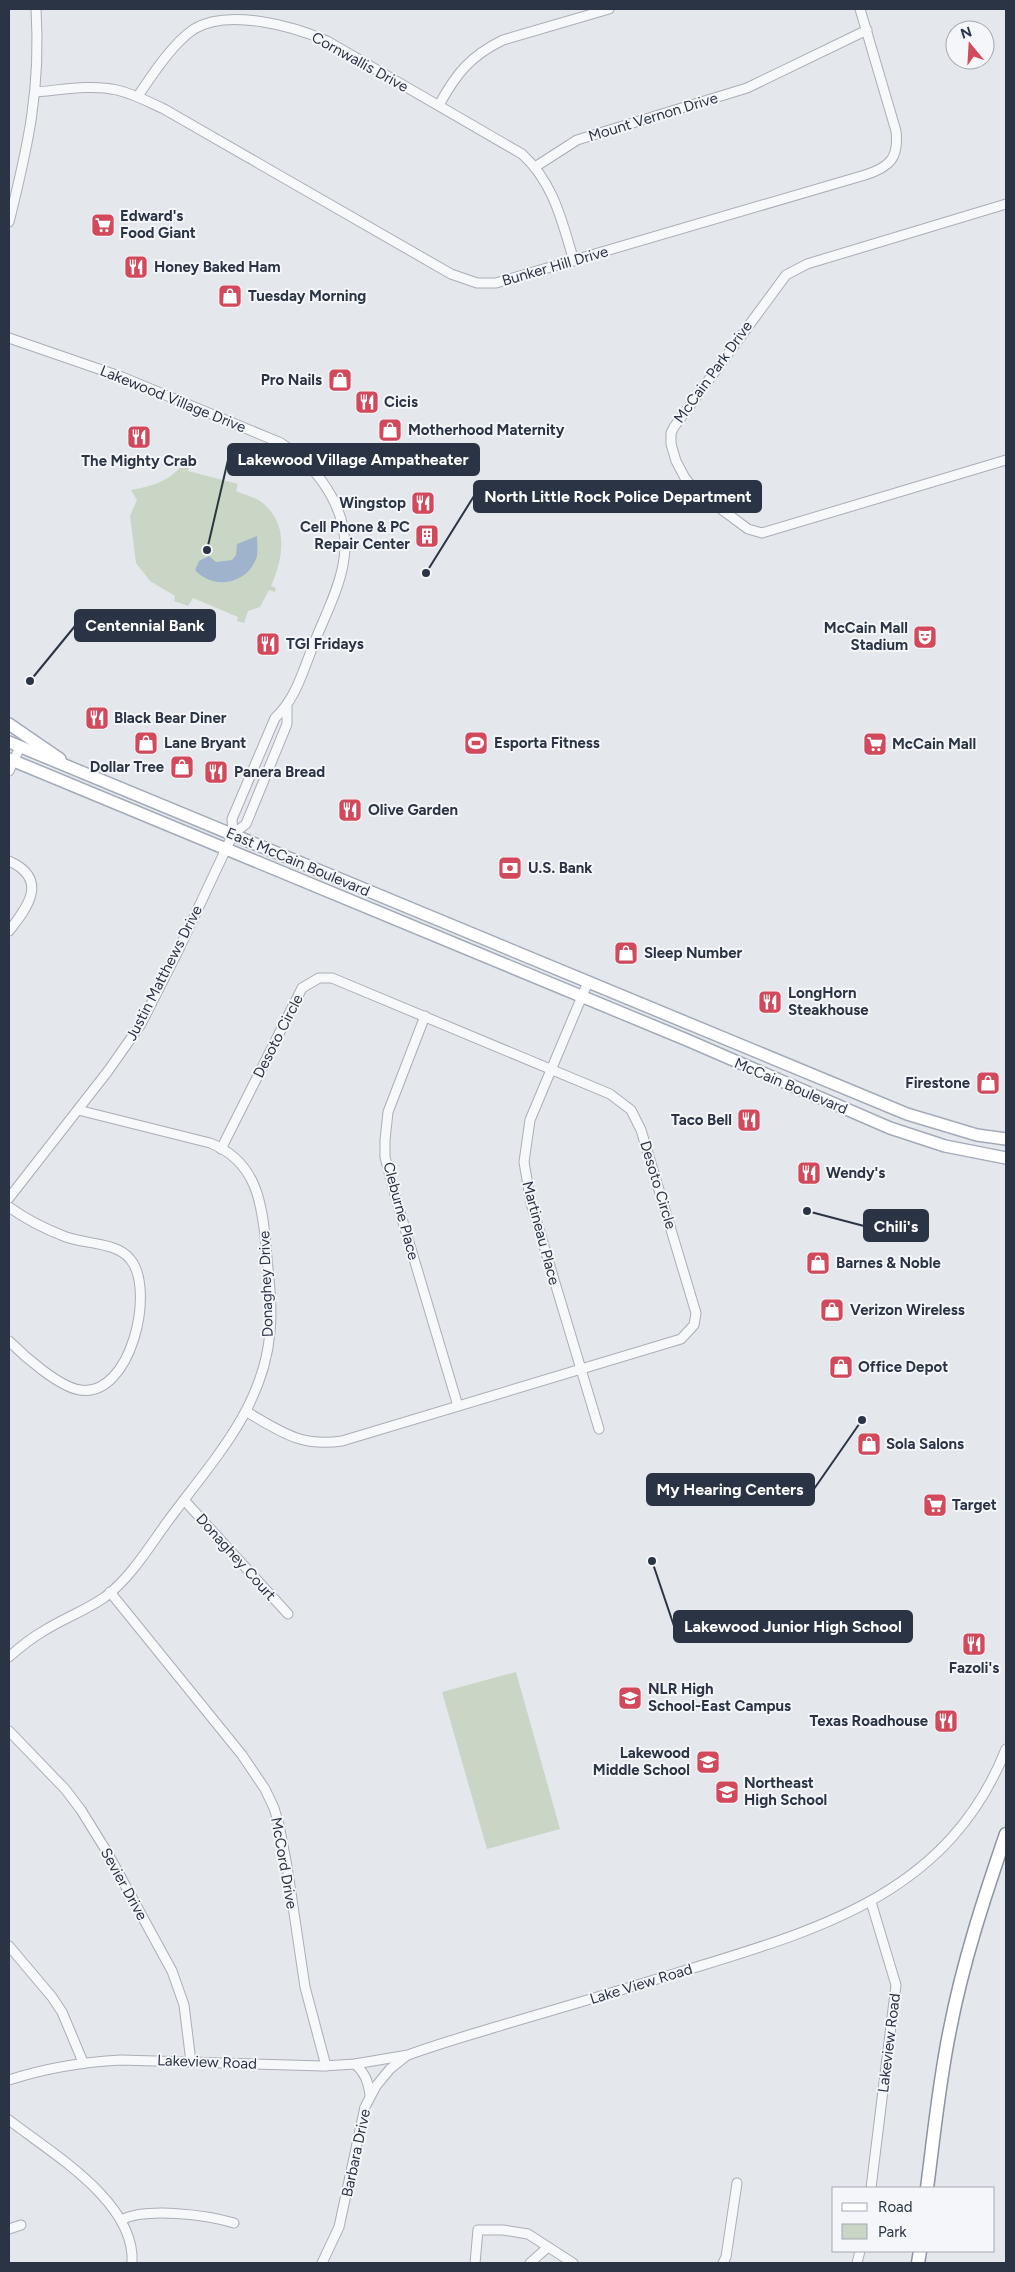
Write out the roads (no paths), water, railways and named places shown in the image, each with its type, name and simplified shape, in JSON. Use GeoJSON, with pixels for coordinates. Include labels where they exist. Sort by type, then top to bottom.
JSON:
{"type":"FeatureCollection","features":[{"type":"Feature","properties":{"kind":"highway"},"geometry":{"type":"LineString","coordinates":[[927,2187],[942,2074],[955,2006],[975,1927],[1006,1834]]}},
{"type":"Feature","properties":{"kind":"main road"},"geometry":{"type":"LineString","coordinates":[[9,724],[74,769]]}},
{"type":"Feature","properties":{"kind":"main road","name":"East McCain Boulevard"},"geometry":{"type":"LineString","coordinates":[[9,742],[588,982]]}},
{"type":"Feature","properties":{"kind":"main road","name":"East McCain Boulevard"},"geometry":{"type":"LineString","coordinates":[[10,763],[226,848],[582,997]]}},
{"type":"Feature","properties":{"kind":"main road","name":"McCain Boulevard"},"geometry":{"type":"LineString","coordinates":[[588,982],[907,1114],[977,1135],[1006,1139]]}},
{"type":"Feature","properties":{"kind":"main road","name":"McCain Boulevard"},"geometry":{"type":"LineString","coordinates":[[582,997],[890,1128],[945,1146],[1006,1158]]}},
{"type":"Feature","properties":{"kind":"street"},"geometry":{"type":"LineString","coordinates":[[9,222],[27,150],[36,92],[38,62],[36,9]]}},
{"type":"Feature","properties":{"kind":"street"},"geometry":{"type":"LineString","coordinates":[[439,105],[463,68],[488,48],[503,40],[609,9]]}},
{"type":"Feature","properties":{"kind":"street","name":"Bunker Hill Drive"},"geometry":{"type":"LineString","coordinates":[[36,92],[102,88],[138,96],[462,279],[477,283],[496,284],[856,178],[887,166],[896,152],[896,131],[860,9]]}},
{"type":"Feature","properties":{"kind":"street","name":"Cornwallis Drive"},"geometry":{"type":"LineString","coordinates":[[138,96],[151,76],[192,31],[206,24],[230,20],[274,24],[306,32],[327,41],[514,149],[535,167]]}},
{"type":"Feature","properties":{"kind":"street","name":"Mount Vernon Drive"},"geometry":{"type":"LineString","coordinates":[[535,167],[577,140],[747,88],[867,30]]}},
{"type":"Feature","properties":{"kind":"street"},"geometry":{"type":"LineString","coordinates":[[535,167],[552,192],[574,261]]}},
{"type":"Feature","properties":{"kind":"street","name":"McCain Park Drive"},"geometry":{"type":"LineString","coordinates":[[1006,204],[807,264],[786,274],[674,427],[670,438],[679,469],[694,489],[748,529],[762,533],[1006,460]]}},
{"type":"Feature","properties":{"kind":"street","name":"Lakewood Village Drive"},"geometry":{"type":"LineString","coordinates":[[9,338],[122,377],[281,443],[303,458],[322,479],[338,512],[342,528],[343,566],[336,591],[287,707],[287,724],[246,824],[233,834]]}},
{"type":"Feature","properties":{"kind":"street","name":"Lakewood Village Drive"},"geometry":{"type":"LineString","coordinates":[[233,834],[232,819],[275,718],[287,707]]}},
{"type":"Feature","properties":{"kind":"street"},"geometry":{"type":"LineString","coordinates":[[10,763],[20,747]]}},
{"type":"Feature","properties":{"kind":"street","name":"Justin Matthews Drive"},"geometry":{"type":"LineString","coordinates":[[9,1198],[78,1110],[141,1024],[233,834]]}},
{"type":"Feature","properties":{"kind":"street"},"geometry":{"type":"LineString","coordinates":[[9,861],[25,871],[32,884],[31,899],[9,931]]}},
{"type":"Feature","properties":{"kind":"street","name":"Desoto Circle"},"geometry":{"type":"LineString","coordinates":[[221,1149],[302,988],[319,978],[332,978],[610,1094],[631,1110],[636,1117],[696,1313],[694,1325],[682,1339],[332,1443],[313,1443],[286,1435],[247,1412]]}},
{"type":"Feature","properties":{"kind":"street","name":"Martineau Place"},"geometry":{"type":"LineString","coordinates":[[588,982],[530,1120],[525,1146],[525,1179],[599,1429]]}},
{"type":"Feature","properties":{"kind":"street","name":"Cleburne Place"},"geometry":{"type":"LineString","coordinates":[[425,1016],[388,1112],[385,1157],[458,1406]]}},
{"type":"Feature","properties":{"kind":"street","name":"Donaghey Drive"},"geometry":{"type":"LineString","coordinates":[[9,1657],[42,1632],[96,1603],[110,1592],[139,1560],[228,1442],[247,1412],[264,1372],[271,1331],[262,1207],[253,1182],[238,1162],[210,1143],[78,1110]]}},
{"type":"Feature","properties":{"kind":"street"},"geometry":{"type":"LineString","coordinates":[[9,1208],[40,1227],[61,1235],[116,1249],[131,1260],[140,1282],[136,1330],[130,1351],[111,1380],[100,1387],[89,1390],[72,1388],[47,1372],[9,1341]]}},
{"type":"Feature","properties":{"kind":"street","name":"Donaghey Court"},"geometry":{"type":"LineString","coordinates":[[184,1500],[288,1614]]}},
{"type":"Feature","properties":{"kind":"street","name":"McCord Drive"},"geometry":{"type":"LineString","coordinates":[[110,1592],[242,1755],[265,1790],[274,1808],[287,1866],[305,1987],[326,2066]]}},
{"type":"Feature","properties":{"kind":"street","name":"Sevier Drive"},"geometry":{"type":"LineString","coordinates":[[9,1731],[65,1789],[95,1831],[116,1869],[178,1985],[187,2020],[191,2062]]}},
{"type":"Feature","properties":{"kind":"street","name":"Lake View Road"},"geometry":{"type":"LineString","coordinates":[[408,2055],[762,1947],[813,1930],[871,1902],[926,1863],[954,1836],[981,1798],[1006,1749]]}},
{"type":"Feature","properties":{"kind":"street","name":"Lakeview Road"},"geometry":{"type":"LineString","coordinates":[[871,1902],[896,1986],[872,2187]]}},
{"type":"Feature","properties":{"kind":"street"},"geometry":{"type":"LineString","coordinates":[[9,1946],[52,1997],[62,2012],[83,2062]]}},
{"type":"Feature","properties":{"kind":"street","name":"Lakeview Road"},"geometry":{"type":"LineString","coordinates":[[9,2080],[37,2071],[83,2062],[121,2060],[326,2066],[354,2064],[408,2055]]}},
{"type":"Feature","properties":{"kind":"street","name":"Barbara Drive"},"geometry":{"type":"LineString","coordinates":[[322,2263],[339,2227],[360,2127],[370,2095],[390,2069],[408,2055]]}},
{"type":"Feature","properties":{"kind":"street"},"geometry":{"type":"LineString","coordinates":[[354,2064],[364,2072],[370,2095]]}},
{"type":"Feature","properties":{"kind":"street"},"geometry":{"type":"LineString","coordinates":[[9,2120],[94,2187],[121,2220],[128,2236],[132,2263]]}},
{"type":"Feature","properties":{"kind":"street"},"geometry":{"type":"LineString","coordinates":[[723,2263],[726,2257],[737,2184]]}},
{"type":"Feature","properties":{"kind":"street"},"geometry":{"type":"LineString","coordinates":[[121,2220],[132,2216],[152,2214],[213,2217],[234,2223]]}},
{"type":"Feature","properties":{"kind":"street"},"geometry":{"type":"LineString","coordinates":[[9,2229],[21,2225]]}},
{"type":"Feature","properties":{"kind":"street"},"geometry":{"type":"LineString","coordinates":[[475,2263],[478,2230],[503,2230],[528,2234],[574,2263]]}},
{"type":"Feature","properties":{"kind":"street"},"geometry":{"type":"LineString","coordinates":[[530,2263],[548,2246]]}},
{"type":"Feature","properties":{"kind":"water"},"geometry":{"type":"Polygon","coordinates":[[[257,536],[257,556],[253,566],[239,578],[221,582],[212,581],[203,577],[195,570],[199,561],[209,556],[216,562],[232,560],[236,555],[237,544],[257,536]]]}},
{"type":"Feature","properties":{"kind":"place","name":"Edward's Food Giant"},"geometry":{"type":"Point","coordinates":[103,225]}},
{"type":"Feature","properties":{"kind":"place","name":"Honey Baked Ham"},"geometry":{"type":"Point","coordinates":[136,267]}},
{"type":"Feature","properties":{"kind":"place","name":"Tuesday Morning"},"geometry":{"type":"Point","coordinates":[230,296]}},
{"type":"Feature","properties":{"kind":"place","name":"Pro Nails"},"geometry":{"type":"Point","coordinates":[340,380]}},
{"type":"Feature","properties":{"kind":"place","name":"Cicis"},"geometry":{"type":"Point","coordinates":[367,402]}},
{"type":"Feature","properties":{"kind":"place","name":"Motherhood Maternity"},"geometry":{"type":"Point","coordinates":[390,430]}},
{"type":"Feature","properties":{"kind":"place","name":"The Mighty Crab"},"geometry":{"type":"Point","coordinates":[139,437]}},
{"type":"Feature","properties":{"kind":"place","name":"Wingstop"},"geometry":{"type":"Point","coordinates":[423,503]}},
{"type":"Feature","properties":{"kind":"place","name":"Cell Phone & PC Repair Center"},"geometry":{"type":"Point","coordinates":[427,536]}},
{"type":"Feature","properties":{"kind":"place","name":"Lakewood Village Ampatheater"},"geometry":{"type":"Point","coordinates":[207,550]}},
{"type":"Feature","properties":{"kind":"place","name":"North Little Rock Police Department"},"geometry":{"type":"Point","coordinates":[426,573]}},
{"type":"Feature","properties":{"kind":"place","name":"McCain Mall Stadium"},"geometry":{"type":"Point","coordinates":[925,637]}},
{"type":"Feature","properties":{"kind":"place","name":"TGI Fridays"},"geometry":{"type":"Point","coordinates":[268,644]}},
{"type":"Feature","properties":{"kind":"place","name":"Centennial Bank"},"geometry":{"type":"Point","coordinates":[30,681]}},
{"type":"Feature","properties":{"kind":"place","name":"Black Bear Diner"},"geometry":{"type":"Point","coordinates":[97,718]}},
{"type":"Feature","properties":{"kind":"place","name":"Lane Bryant"},"geometry":{"type":"Point","coordinates":[146,743]}},
{"type":"Feature","properties":{"kind":"place","name":"Esporta Fitness"},"geometry":{"type":"Point","coordinates":[476,743]}},
{"type":"Feature","properties":{"kind":"place","name":"McCain Mall"},"geometry":{"type":"Point","coordinates":[875,744]}},
{"type":"Feature","properties":{"kind":"place","name":"Dollar Tree"},"geometry":{"type":"Point","coordinates":[182,767]}},
{"type":"Feature","properties":{"kind":"place","name":"Panera Bread"},"geometry":{"type":"Point","coordinates":[216,772]}},
{"type":"Feature","properties":{"kind":"place","name":"Olive Garden"},"geometry":{"type":"Point","coordinates":[350,810]}},
{"type":"Feature","properties":{"kind":"place","name":"U.S. Bank"},"geometry":{"type":"Point","coordinates":[510,868]}},
{"type":"Feature","properties":{"kind":"place","name":"Sleep Number"},"geometry":{"type":"Point","coordinates":[626,953]}},
{"type":"Feature","properties":{"kind":"place","name":"LongHorn Steakhouse"},"geometry":{"type":"Point","coordinates":[770,1002]}},
{"type":"Feature","properties":{"kind":"place","name":"Firestone"},"geometry":{"type":"Point","coordinates":[988,1083]}},
{"type":"Feature","properties":{"kind":"place","name":"Taco Bell"},"geometry":{"type":"Point","coordinates":[749,1120]}},
{"type":"Feature","properties":{"kind":"place","name":"Wendy's"},"geometry":{"type":"Point","coordinates":[809,1173]}},
{"type":"Feature","properties":{"kind":"place","name":"Chili's"},"geometry":{"type":"Point","coordinates":[807,1211]}},
{"type":"Feature","properties":{"kind":"place","name":"Barnes & Noble"},"geometry":{"type":"Point","coordinates":[818,1263]}},
{"type":"Feature","properties":{"kind":"place","name":"Verizon Wireless"},"geometry":{"type":"Point","coordinates":[832,1310]}},
{"type":"Feature","properties":{"kind":"place","name":"Office Depot"},"geometry":{"type":"Point","coordinates":[841,1367]}},
{"type":"Feature","properties":{"kind":"place","name":"My Hearing Centers"},"geometry":{"type":"Point","coordinates":[862,1420]}},
{"type":"Feature","properties":{"kind":"place","name":"Sola Salons"},"geometry":{"type":"Point","coordinates":[869,1444]}},
{"type":"Feature","properties":{"kind":"place","name":"Target"},"geometry":{"type":"Point","coordinates":[935,1505]}},
{"type":"Feature","properties":{"kind":"place","name":"Lakewood Junior High School"},"geometry":{"type":"Point","coordinates":[652,1561]}},
{"type":"Feature","properties":{"kind":"place","name":"Fazoli's"},"geometry":{"type":"Point","coordinates":[974,1644]}},
{"type":"Feature","properties":{"kind":"place","name":"NLR High School-East Campus"},"geometry":{"type":"Point","coordinates":[630,1698]}},
{"type":"Feature","properties":{"kind":"place","name":"Texas Roadhouse"},"geometry":{"type":"Point","coordinates":[946,1721]}},
{"type":"Feature","properties":{"kind":"place","name":"Lakewood Middle School"},"geometry":{"type":"Point","coordinates":[708,1762]}},
{"type":"Feature","properties":{"kind":"place","name":"Northeast High School"},"geometry":{"type":"Point","coordinates":[727,1792]}}]}
